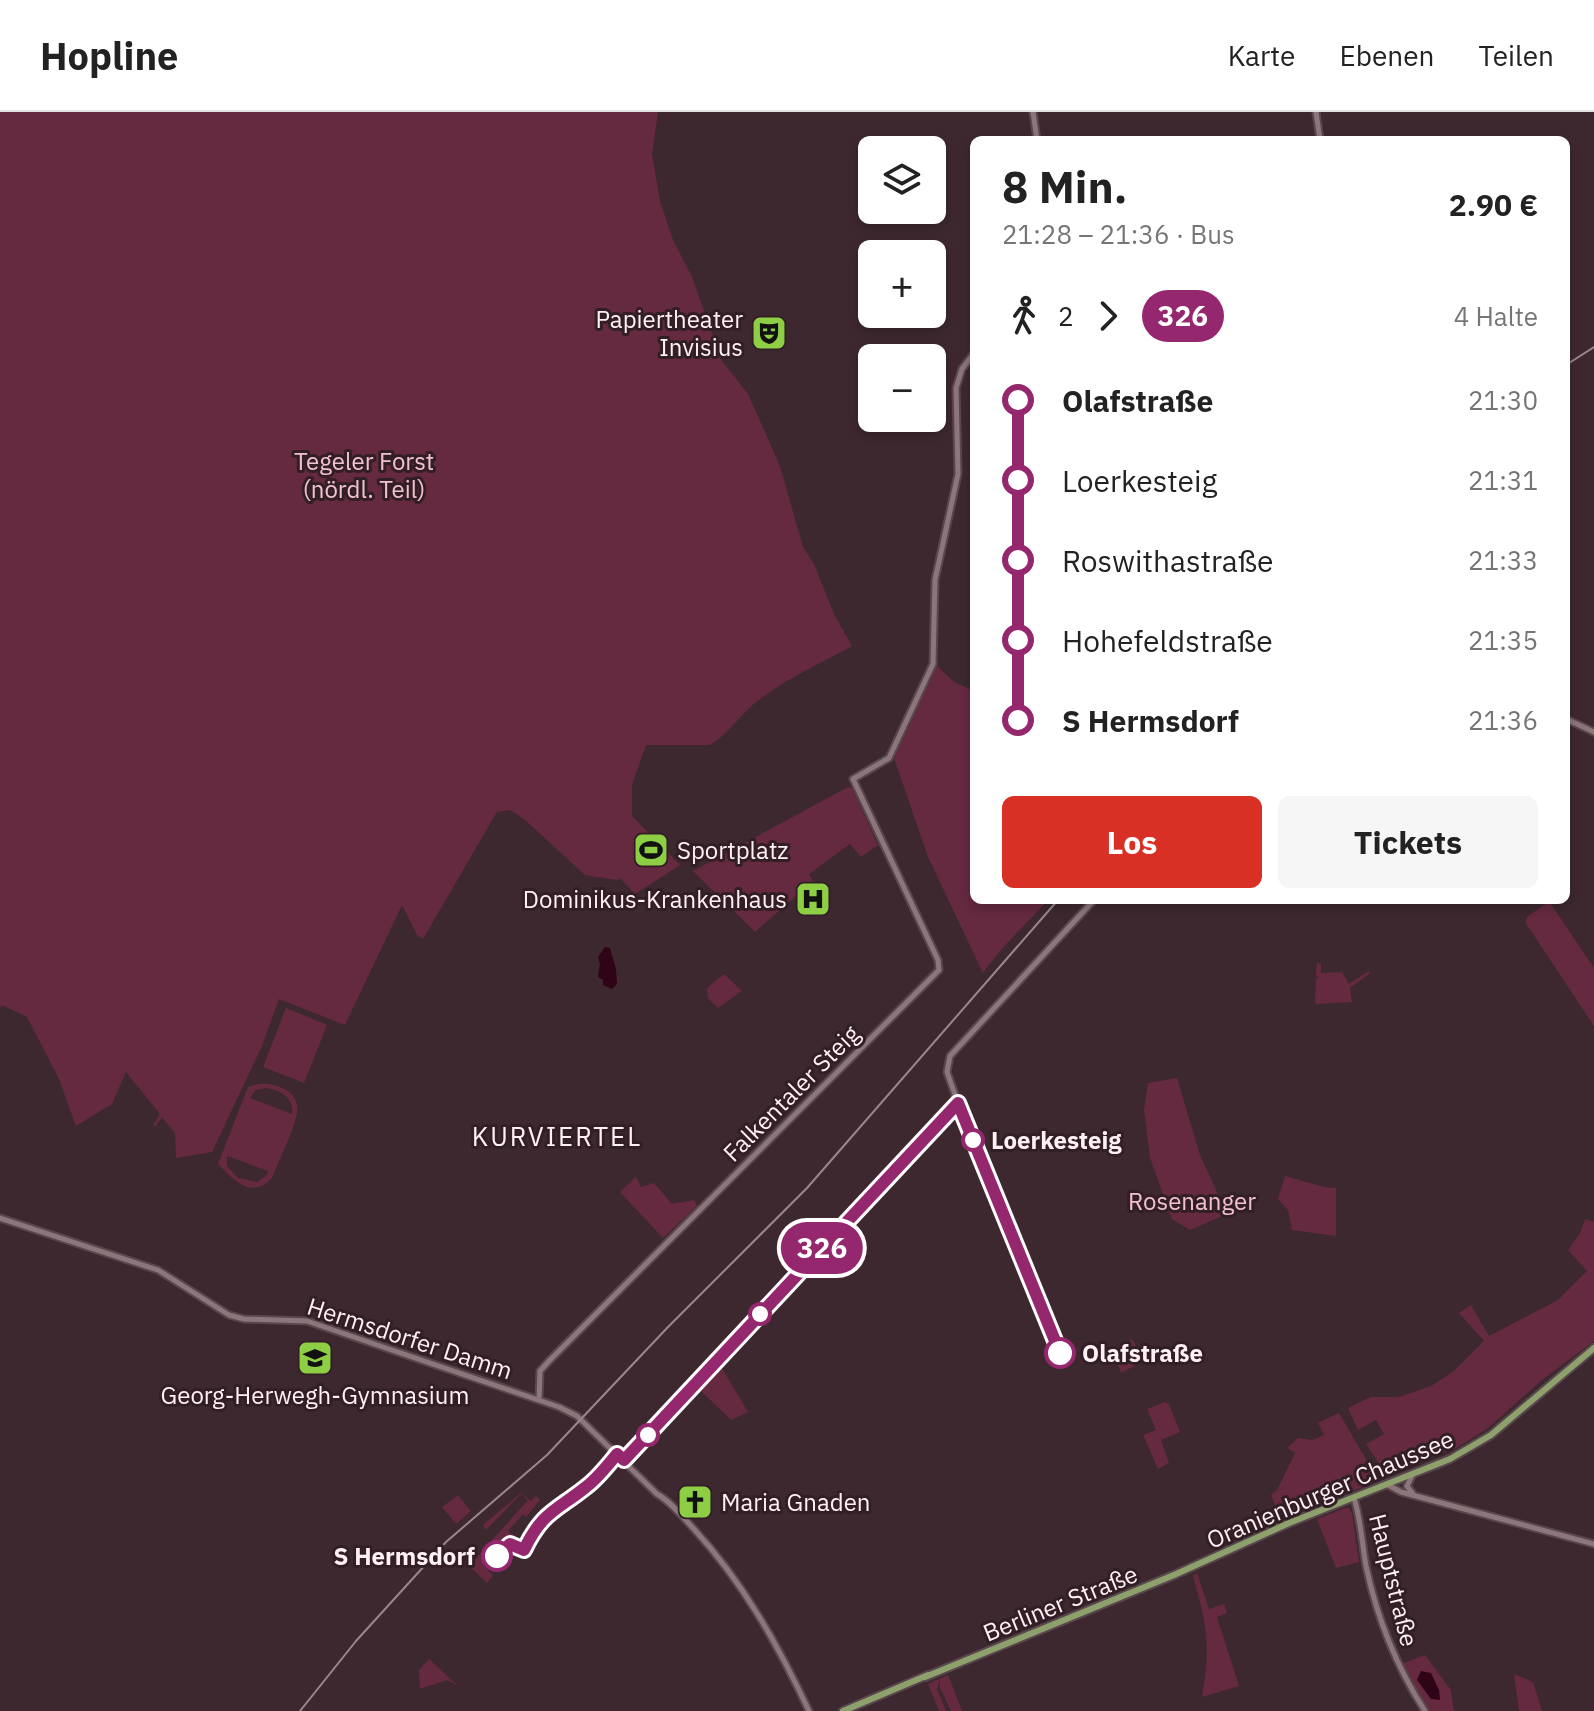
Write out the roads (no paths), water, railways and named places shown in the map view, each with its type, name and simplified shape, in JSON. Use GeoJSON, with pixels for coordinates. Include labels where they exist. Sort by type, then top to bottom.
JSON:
{"type":"FeatureCollection","features":[{"type":"Feature","properties":{"kind":"main road","name":"Oranienburger Chaussee"},"geometry":{"type":"LineString","coordinates":[[1191,1568],[1289,1523],[1412,1476],[1462,1453],[1491,1435],[1594,1348]]}},
{"type":"Feature","properties":{"kind":"main road","name":"Berliner Straße"},"geometry":{"type":"LineString","coordinates":[[843,1711],[1191,1568]]}},
{"type":"Feature","properties":{"kind":"street"},"geometry":{"type":"LineString","coordinates":[[1033,112],[1036,136]]}},
{"type":"Feature","properties":{"kind":"street"},"geometry":{"type":"LineString","coordinates":[[1316,112],[1319,136]]}},
{"type":"Feature","properties":{"kind":"street","name":"Falkentaler Steig"},"geometry":{"type":"LineString","coordinates":[[539,1399],[539,1376],[545,1364],[939,970],[938,960],[853,779],[889,758],[933,664],[935,580],[958,474],[954,400],[962,369],[970,358]]}},
{"type":"Feature","properties":{"kind":"street"},"geometry":{"type":"LineString","coordinates":[[1570,721],[1594,732]]}},
{"type":"Feature","properties":{"kind":"street"},"geometry":{"type":"LineString","coordinates":[[958,1103],[947,1072],[950,1056],[1090,904]]}},
{"type":"Feature","properties":{"kind":"street","name":"Hermsdorfer Damm"},"geometry":{"type":"LineString","coordinates":[[0,1218],[158,1270],[229,1315],[244,1319],[307,1321],[539,1399],[577,1416],[711,1548],[748,1597],[809,1711]]}},
{"type":"Feature","properties":{"kind":"street"},"geometry":{"type":"LineString","coordinates":[[1412,1476],[1407,1486],[1414,1495]]}},
{"type":"Feature","properties":{"kind":"street"},"geometry":{"type":"LineString","coordinates":[[1388,1485],[1391,1489],[1594,1544]]}},
{"type":"Feature","properties":{"kind":"street","name":"Hauptstraße"},"geometry":{"type":"LineString","coordinates":[[1354,1498],[1366,1564],[1382,1623],[1395,1659],[1425,1711]]}},
{"type":"Feature","properties":{"kind":"tram line"},"geometry":{"type":"LineString","coordinates":[[1570,362],[1594,347]]}},
{"type":"Feature","properties":{"kind":"tram line"},"geometry":{"type":"LineString","coordinates":[[300,1711],[356,1641],[446,1542],[547,1455],[668,1327],[807,1188],[1055,904]]}},
{"type":"Feature","properties":{"kind":"place","name":"Papiertheater Invisius"},"geometry":{"type":"Point","coordinates":[769,333]}},
{"type":"Feature","properties":{"kind":"place","name":"Sportplatz"},"geometry":{"type":"Point","coordinates":[651,850]}},
{"type":"Feature","properties":{"kind":"place","name":"Dominikus-Krankenhaus"},"geometry":{"type":"Point","coordinates":[813,899]}},
{"type":"Feature","properties":{"kind":"place","name":"Loerkesteig"},"geometry":{"type":"Point","coordinates":[973,1140]}},
{"type":"Feature","properties":{"kind":"place","name":"Olafstraße"},"geometry":{"type":"Point","coordinates":[1060,1353]}},
{"type":"Feature","properties":{"kind":"place","name":"Georg-Herwegh-Gymnasium"},"geometry":{"type":"Point","coordinates":[315,1358]}},
{"type":"Feature","properties":{"kind":"place","name":"Maria Gnaden"},"geometry":{"type":"Point","coordinates":[695,1502]}},
{"type":"Feature","properties":{"kind":"place","name":"S Hermsdorf"},"geometry":{"type":"Point","coordinates":[497,1556]}},
{"type":"Feature","properties":{"kind":"district","name":"KURVIERTEL"},"geometry":{"type":"Point","coordinates":[557,1136]}},
{"type":"Feature","properties":{"kind":"park label","name":"Tegeler Forst (nördl. Teil)"},"geometry":{"type":"Point","coordinates":[364,475]}},
{"type":"Feature","properties":{"kind":"park label","name":"Rosenanger"},"geometry":{"type":"Point","coordinates":[1192,1201]}}]}
